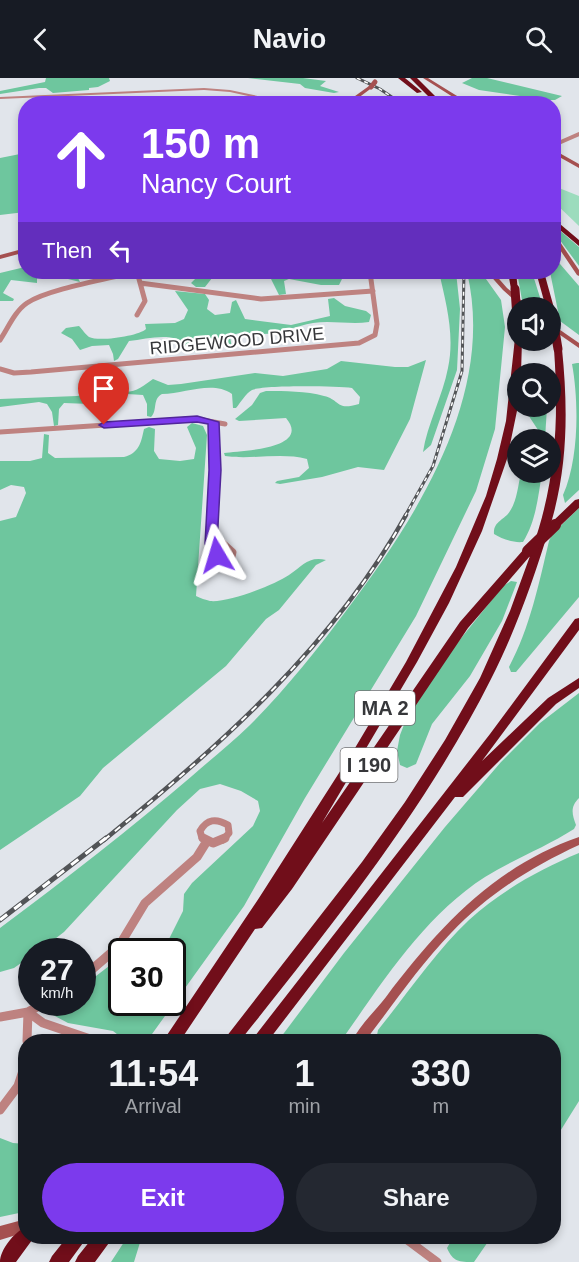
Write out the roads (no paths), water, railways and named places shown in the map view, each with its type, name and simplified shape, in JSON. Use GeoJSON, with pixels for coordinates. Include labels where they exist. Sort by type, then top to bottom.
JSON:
{"type":"FeatureCollection","features":[{"type":"Feature","properties":{"kind":"highway"},"geometry":{"type":"LineString","coordinates":[[403,78],[423,96]]}},
{"type":"Feature","properties":{"kind":"highway"},"geometry":{"type":"LineString","coordinates":[[413,78],[432,96]]}},
{"type":"Feature","properties":{"kind":"highway"},"geometry":{"type":"LineString","coordinates":[[561,227],[579,244]]}},
{"type":"Feature","properties":{"kind":"highway"},"geometry":{"type":"LineString","coordinates":[[513,279],[516,297]]}},
{"type":"Feature","properties":{"kind":"highway"},"geometry":{"type":"LineString","coordinates":[[542,279],[547,297]]}},
{"type":"Feature","properties":{"kind":"highway","name":"MA 2"},"geometry":{"type":"LineString","coordinates":[[176,1034],[213,982],[395,692],[464,561],[492,496],[504,455],[514,413],[517,351]]}},
{"type":"Feature","properties":{"kind":"highway"},"geometry":{"type":"LineString","coordinates":[[236,1034],[348,892],[389,834],[438,759],[488,672],[524,595],[551,504],[557,476],[562,410],[558,351]]}},
{"type":"Feature","properties":{"kind":"highway","name":"I 190"},"geometry":{"type":"LineString","coordinates":[[213,982],[287,885],[464,625],[528,552],[579,502]]}},
{"type":"Feature","properties":{"kind":"highway"},"geometry":{"type":"LineString","coordinates":[[264,1034],[494,737],[579,622]]}},
{"type":"Feature","properties":{"kind":"highway"},"geometry":{"type":"LineString","coordinates":[[417,834],[514,736],[552,701],[579,682]]}},
{"type":"Feature","properties":{"kind":"highway"},"geometry":{"type":"LineString","coordinates":[[10,1256],[20,1244]]}},
{"type":"Feature","properties":{"kind":"highway"},"geometry":{"type":"LineString","coordinates":[[58,1262],[73,1244]]}},
{"type":"Feature","properties":{"kind":"highway"},"geometry":{"type":"LineString","coordinates":[[84,1262],[99,1244]]}},
{"type":"Feature","properties":{"kind":"main road"},"geometry":{"type":"LineString","coordinates":[[425,78],[455,96]]}},
{"type":"Feature","properties":{"kind":"main road"},"geometry":{"type":"LineString","coordinates":[[356,96],[375,82]]}},
{"type":"Feature","properties":{"kind":"main road"},"geometry":{"type":"LineString","coordinates":[[561,156],[579,166]]}},
{"type":"Feature","properties":{"kind":"main road"},"geometry":{"type":"LineString","coordinates":[[561,247],[579,274]]}},
{"type":"Feature","properties":{"kind":"main road"},"geometry":{"type":"LineString","coordinates":[[0,257],[18,252]]}},
{"type":"Feature","properties":{"kind":"main road"},"geometry":{"type":"LineString","coordinates":[[496,279],[514,297]]}},
{"type":"Feature","properties":{"kind":"main road"},"geometry":{"type":"LineString","coordinates":[[561,333],[579,346]]}},
{"type":"Feature","properties":{"kind":"main road"},"geometry":{"type":"LineString","coordinates":[[364,1034],[447,930],[485,895],[532,863],[579,841]]}},
{"type":"Feature","properties":{"kind":"main road"},"geometry":{"type":"LineString","coordinates":[[0,1233],[18,1227]]}},
{"type":"Feature","properties":{"kind":"street"},"geometry":{"type":"LineString","coordinates":[[45,96],[204,89],[254,96]]}},
{"type":"Feature","properties":{"kind":"street"},"geometry":{"type":"LineString","coordinates":[[0,98],[18,97]]}},
{"type":"Feature","properties":{"kind":"street"},"geometry":{"type":"LineString","coordinates":[[561,142],[579,134]]}},
{"type":"Feature","properties":{"kind":"street"},"geometry":{"type":"LineString","coordinates":[[0,340],[18,311],[33,299],[109,279]]}},
{"type":"Feature","properties":{"kind":"street"},"geometry":{"type":"LineString","coordinates":[[137,315],[145,300],[139,279]]}},
{"type":"Feature","properties":{"kind":"street","name":"RIDGEWOOD DRIVE"},"geometry":{"type":"LineString","coordinates":[[0,369],[14,373],[31,372],[359,343],[371,339],[377,330],[371,279]]}},
{"type":"Feature","properties":{"kind":"street"},"geometry":{"type":"LineString","coordinates":[[140,282],[261,299],[373,291]]}},
{"type":"Feature","properties":{"kind":"street"},"geometry":{"type":"LineString","coordinates":[[0,432],[197,419],[225,424]]}},
{"type":"Feature","properties":{"kind":"street"},"geometry":{"type":"LineString","coordinates":[[213,534],[214,422]]}},
{"type":"Feature","properties":{"kind":"street"},"geometry":{"type":"LineString","coordinates":[[96,966],[119,946],[130,932],[144,903],[197,857],[207,841]]}},
{"type":"Feature","properties":{"kind":"street"},"geometry":{"type":"LineString","coordinates":[[0,1017],[18,1014]]}},
{"type":"Feature","properties":{"kind":"street"},"geometry":{"type":"LineString","coordinates":[[27,1034],[28,1016]]}},
{"type":"Feature","properties":{"kind":"street"},"geometry":{"type":"LineString","coordinates":[[33,1016],[43,1023],[75,1034]]}},
{"type":"Feature","properties":{"kind":"street"},"geometry":{"type":"LineString","coordinates":[[0,1110],[18,1086]]}},
{"type":"Feature","properties":{"kind":"street"},"geometry":{"type":"LineString","coordinates":[[413,1244],[437,1262]]}},
{"type":"Feature","properties":{"kind":"railway"},"geometry":{"type":"LineString","coordinates":[[357,78],[390,96]]}},
{"type":"Feature","properties":{"kind":"railway"},"geometry":{"type":"LineString","coordinates":[[405,516],[433,466],[462,371],[464,279]]}},
{"type":"Feature","properties":{"kind":"railway"},"geometry":{"type":"LineString","coordinates":[[104,840],[190,768],[271,691],[345,608],[406,515]]}},
{"type":"Feature","properties":{"kind":"railway"},"geometry":{"type":"LineString","coordinates":[[0,920],[106,838]]}}]}
